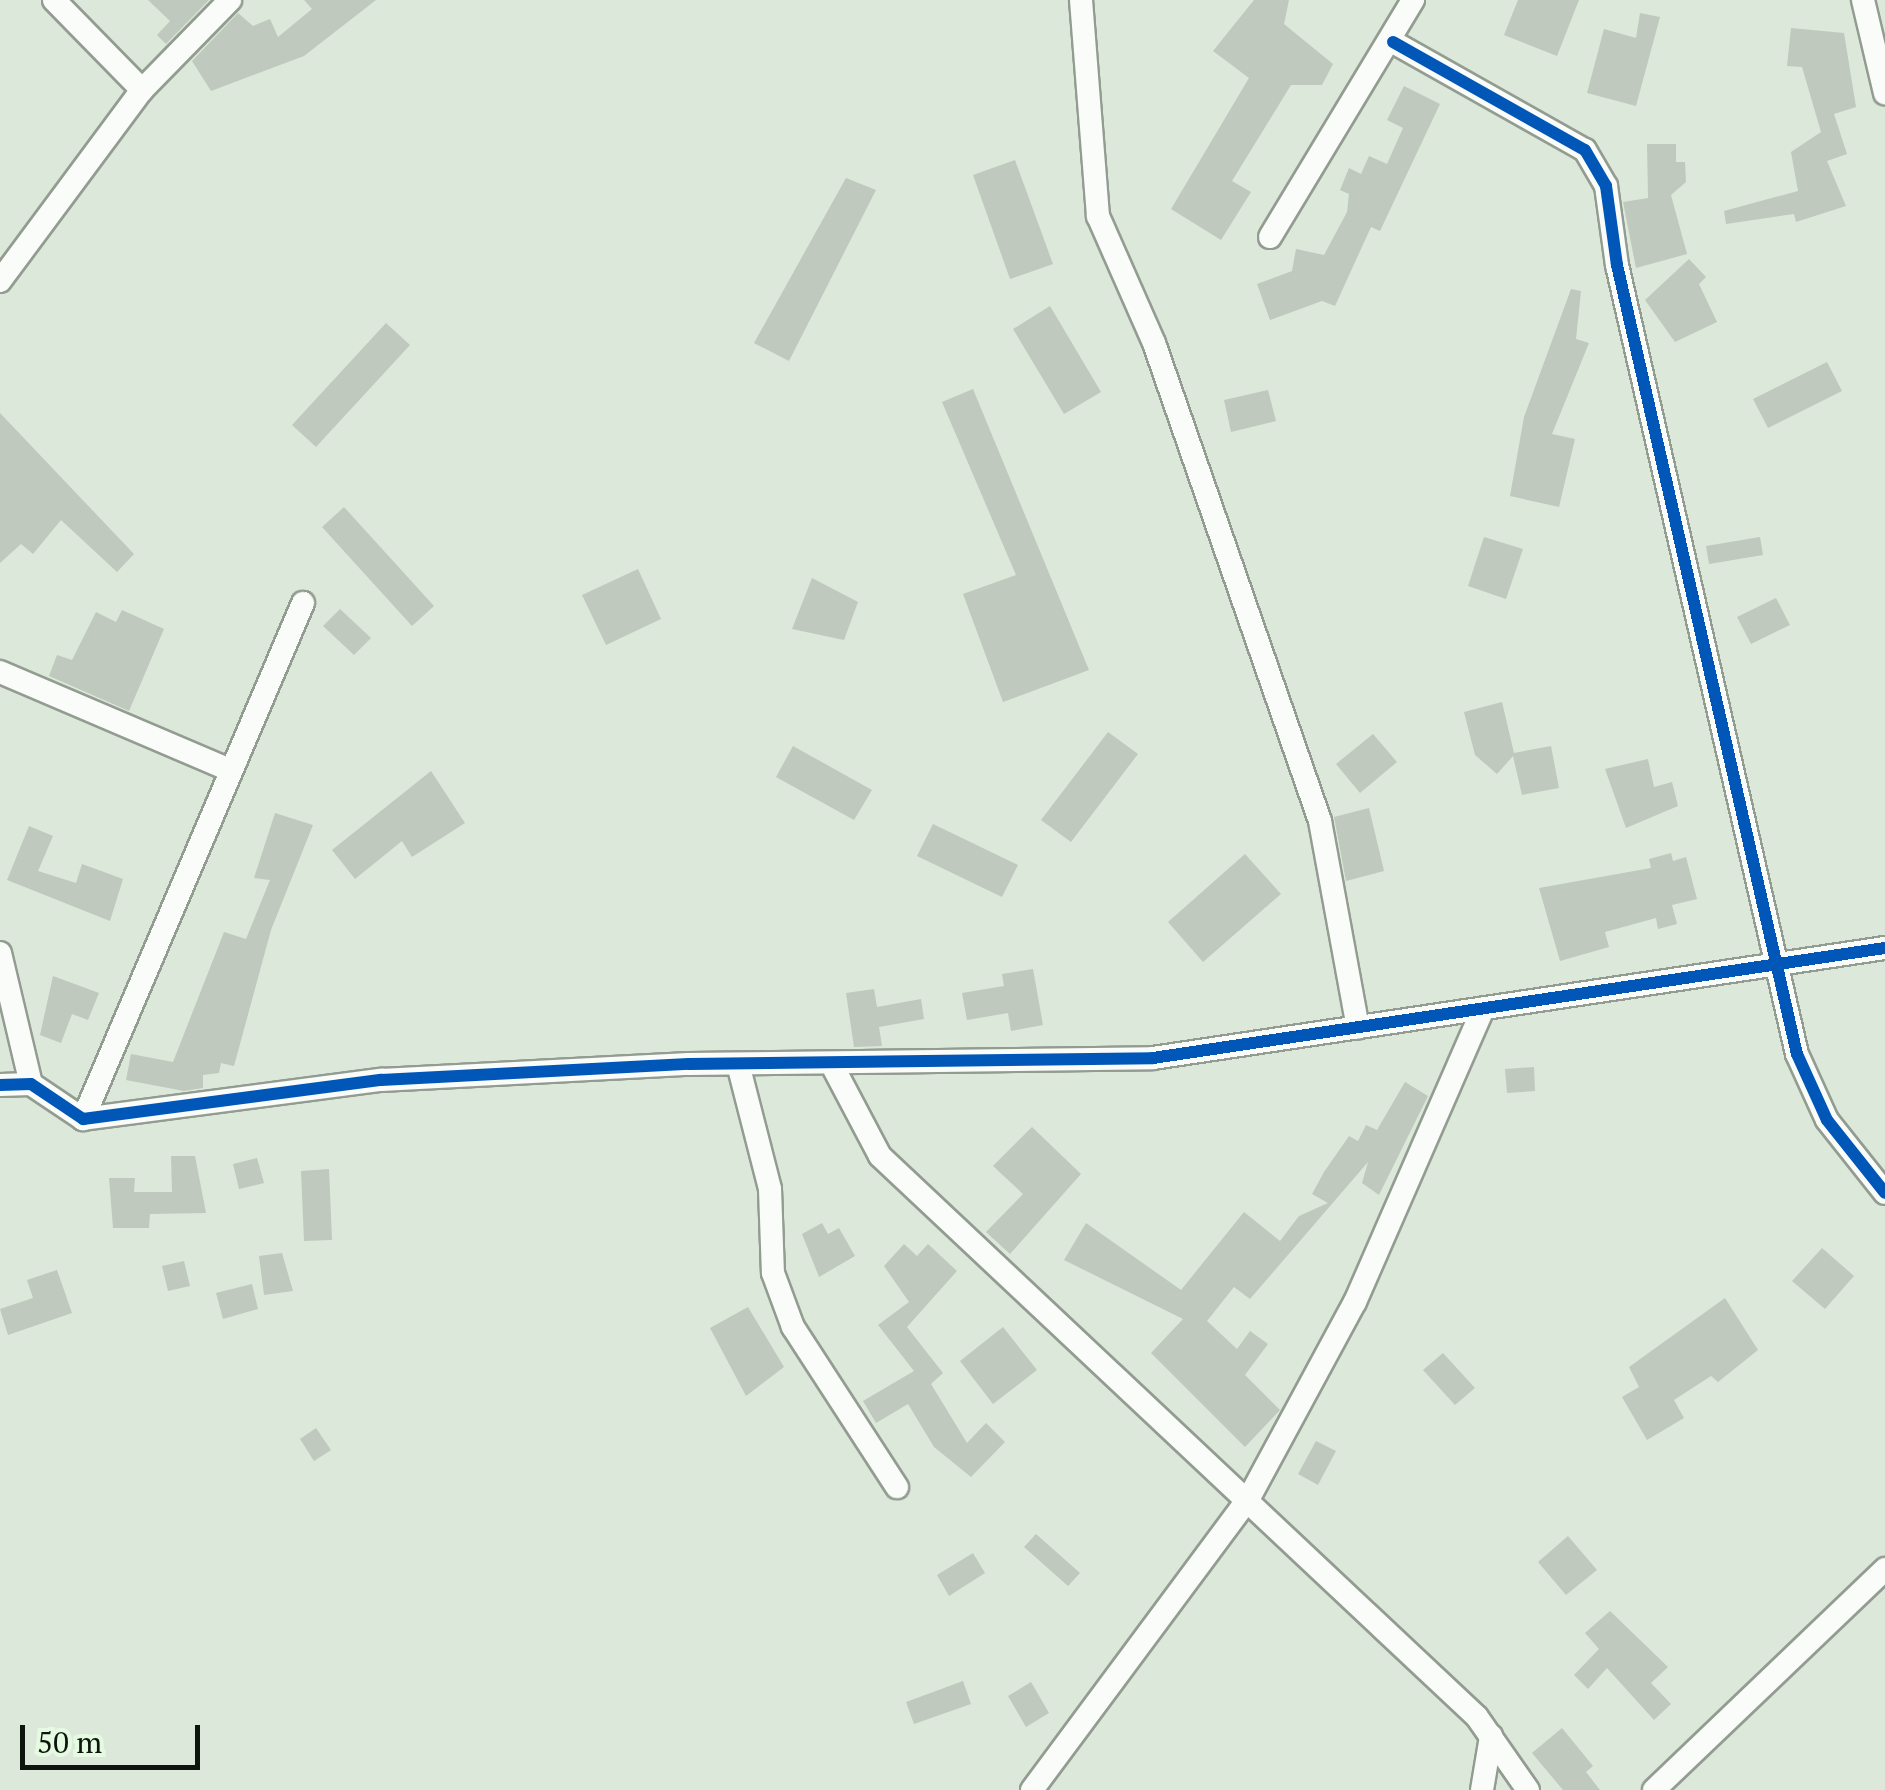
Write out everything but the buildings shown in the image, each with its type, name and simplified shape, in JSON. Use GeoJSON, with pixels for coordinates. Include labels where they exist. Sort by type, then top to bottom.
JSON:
{"type":"FeatureCollection","features":[{"type":"Feature","properties":{"kind":"street"},"geometry":{"type":"LineString","coordinates":[[54,0],[142,90]]}},
{"type":"Feature","properties":{"kind":"street"},"geometry":{"type":"LineString","coordinates":[[0,280],[142,90],[230,0]]}},
{"type":"Feature","properties":{"kind":"street"},"geometry":{"type":"LineString","coordinates":[[1081,0],[1098,216],[1154,343],[1320,821],[1358,1028]]}},
{"type":"Feature","properties":{"kind":"street"},"geometry":{"type":"LineString","coordinates":[[1270,237],[1392,42],[1413,0]]}},
{"type":"Feature","properties":{"kind":"street"},"geometry":{"type":"LineString","coordinates":[[1863,0],[1885,93]]}},
{"type":"Feature","properties":{"kind":"street"},"geometry":{"type":"LineString","coordinates":[[1392,42],[1585,150],[1606,186],[1774,967],[1827,1120],[1885,1193]]}},
{"type":"Feature","properties":{"kind":"street"},"geometry":{"type":"LineString","coordinates":[[83,1118],[302,604]]}},
{"type":"Feature","properties":{"kind":"street"},"geometry":{"type":"LineString","coordinates":[[0,672],[230,770]]}},
{"type":"Feature","properties":{"kind":"street"},"geometry":{"type":"LineString","coordinates":[[0,1085],[30,1084],[83,1118],[380,1080],[738,1064],[1153,1058],[1885,948]]}},
{"type":"Feature","properties":{"kind":"street"},"geometry":{"type":"LineString","coordinates":[[0,954],[30,1084]]}},
{"type":"Feature","properties":{"kind":"street"},"geometry":{"type":"LineString","coordinates":[[1032,1790],[1250,1496],[1355,1302],[1483,1009]]}},
{"type":"Feature","properties":{"kind":"street"},"geometry":{"type":"LineString","coordinates":[[831,1062],[880,1156],[952,1232],[1250,1496],[1490,1736],[1528,1790]]}},
{"type":"Feature","properties":{"kind":"street"},"geometry":{"type":"LineString","coordinates":[[738,1064],[770,1190],[773,1273],[793,1327],[897,1487]]}},
{"type":"Feature","properties":{"kind":"street"},"geometry":{"type":"LineString","coordinates":[[1654,1790],[1885,1569]]}},
{"type":"Feature","properties":{"kind":"street"},"geometry":{"type":"LineString","coordinates":[[1482,1790],[1490,1736]]}},
{"type":"Feature","properties":{"kind":"cycle path"},"geometry":{"type":"LineString","coordinates":[[1393,42],[1585,150],[1606,186],[1617,265],[1797,1054],[1827,1120],[1885,1193]]}},
{"type":"Feature","properties":{"kind":"cycle path"},"geometry":{"type":"LineString","coordinates":[[0,1085],[31,1084],[83,1119],[381,1080],[689,1064],[1153,1058],[1885,948]]}}]}
